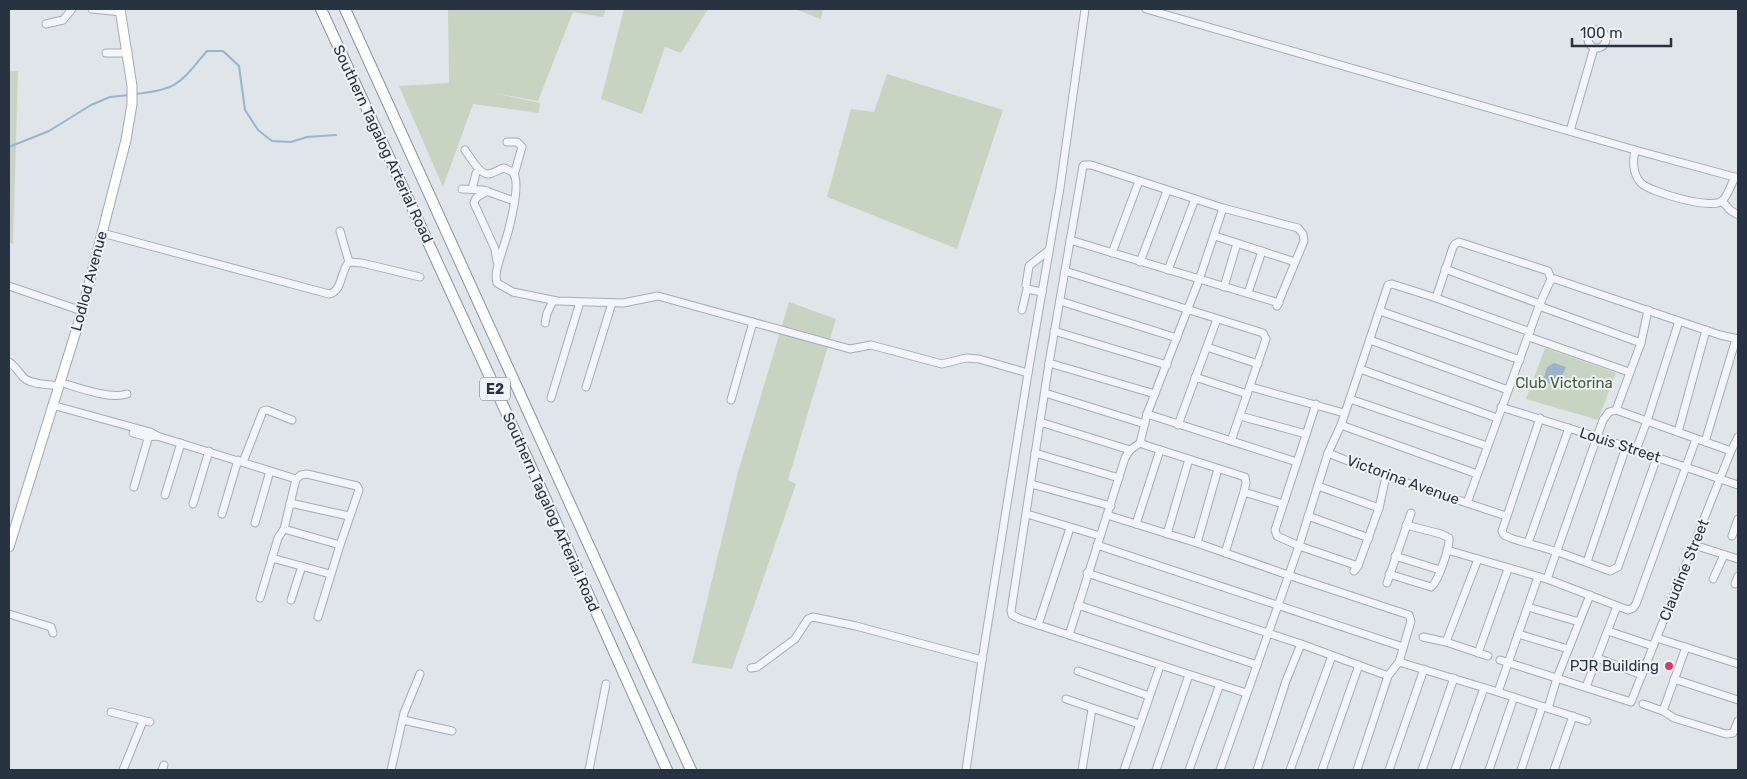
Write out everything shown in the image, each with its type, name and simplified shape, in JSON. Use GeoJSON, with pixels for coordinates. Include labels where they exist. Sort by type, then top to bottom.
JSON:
{"type":"FeatureCollection","features":[{"type":"Feature","properties":{"kind":"highway","name":"Southern Tagalog Arterial Road"},"geometry":{"type":"LineString","coordinates":[[321,9],[534,473],[667,770]]}},
{"type":"Feature","properties":{"kind":"highway","name":"Southern Tagalog Arterial Road"},"geometry":{"type":"LineString","coordinates":[[345,9],[691,770]]}},
{"type":"Feature","properties":{"kind":"main road","name":"Lodlod Avenue"},"geometry":{"type":"LineString","coordinates":[[9,547],[82,311],[120,165],[132,104],[132,86],[121,10]]}},
{"type":"Feature","properties":{"kind":"street"},"geometry":{"type":"LineString","coordinates":[[46,24],[63,20],[72,9]]}},
{"type":"Feature","properties":{"kind":"street"},"geometry":{"type":"LineString","coordinates":[[92,9],[121,10]]}},
{"type":"Feature","properties":{"kind":"street"},"geometry":{"type":"LineString","coordinates":[[966,770],[1028,373],[1060,188],[1085,9]]}},
{"type":"Feature","properties":{"kind":"street"},"geometry":{"type":"LineString","coordinates":[[1146,9],[1635,150],[1737,177],[1722,201],[1697,202],[1668,196],[1642,184],[1633,166],[1635,150]]}},
{"type":"Feature","properties":{"kind":"street"},"geometry":{"type":"LineString","coordinates":[[1570,131],[1594,48]]}},
{"type":"Feature","properties":{"kind":"street"},"geometry":{"type":"LineString","coordinates":[[106,53],[128,53]]}},
{"type":"Feature","properties":{"kind":"street"},"geometry":{"type":"LineString","coordinates":[[507,142],[518,142],[522,147],[514,175]]}},
{"type":"Feature","properties":{"kind":"street"},"geometry":{"type":"LineString","coordinates":[[465,150],[480,170],[486,174],[504,168],[511,171],[514,175],[516,183],[514,201],[504,247],[495,273],[497,283],[513,292],[554,300],[580,302],[623,303],[658,296],[850,349],[871,345],[942,364],[966,358],[980,359],[1028,373]]}},
{"type":"Feature","properties":{"kind":"street"},"geometry":{"type":"LineString","coordinates":[[1070,240],[1278,304],[1304,241],[1303,234],[1298,228],[1223,208],[1084,164],[1082,170],[1054,331],[1011,611],[1015,617],[1246,693]]}},
{"type":"Feature","properties":{"kind":"street"},"geometry":{"type":"LineString","coordinates":[[472,189],[476,173]]}},
{"type":"Feature","properties":{"kind":"street"},"geometry":{"type":"LineString","coordinates":[[1112,253],[1139,181]]}},
{"type":"Feature","properties":{"kind":"street"},"geometry":{"type":"LineString","coordinates":[[462,189],[487,191],[514,201]]}},
{"type":"Feature","properties":{"kind":"street"},"geometry":{"type":"LineString","coordinates":[[487,191],[476,198],[474,203],[495,249],[498,264]]}},
{"type":"Feature","properties":{"kind":"street"},"geometry":{"type":"LineString","coordinates":[[1140,262],[1167,191]]}},
{"type":"Feature","properties":{"kind":"street"},"geometry":{"type":"LineString","coordinates":[[1168,270],[1195,199]]}},
{"type":"Feature","properties":{"kind":"street"},"geometry":{"type":"LineString","coordinates":[[1722,201],[1730,210],[1738,215]]}},
{"type":"Feature","properties":{"kind":"street"},"geometry":{"type":"LineString","coordinates":[[1069,635],[1119,478],[1130,450],[1140,443],[1155,394],[1178,338],[1215,236],[1223,208]]}},
{"type":"Feature","properties":{"kind":"street"},"geometry":{"type":"LineString","coordinates":[[340,231],[350,262]]}},
{"type":"Feature","properties":{"kind":"street"},"geometry":{"type":"LineString","coordinates":[[102,233],[329,294],[338,289],[344,271],[350,262]]}},
{"type":"Feature","properties":{"kind":"street"},"geometry":{"type":"LineString","coordinates":[[1215,236],[1295,262]]}},
{"type":"Feature","properties":{"kind":"street"},"geometry":{"type":"LineString","coordinates":[[1436,298],[1453,247],[1458,242],[1548,270],[1551,279],[1737,339],[1705,442]]}},
{"type":"Feature","properties":{"kind":"street"},"geometry":{"type":"LineString","coordinates":[[1224,287],[1237,243]]}},
{"type":"Feature","properties":{"kind":"street"},"geometry":{"type":"LineString","coordinates":[[1026,285],[1029,266],[1049,250]]}},
{"type":"Feature","properties":{"kind":"street"},"geometry":{"type":"LineString","coordinates":[[1248,294],[1262,251]]}},
{"type":"Feature","properties":{"kind":"street"},"geometry":{"type":"LineString","coordinates":[[350,262],[362,263],[420,277]]}},
{"type":"Feature","properties":{"kind":"street"},"geometry":{"type":"LineString","coordinates":[[1065,270],[1263,333],[1266,339],[1231,441]]}},
{"type":"Feature","properties":{"kind":"street"},"geometry":{"type":"LineString","coordinates":[[1445,270],[1641,343]]}},
{"type":"Feature","properties":{"kind":"street","name":"Victorina Avenue"},"geometry":{"type":"LineString","coordinates":[[1220,770],[1299,546],[1328,453],[1386,476],[1467,503],[1501,407],[1551,279]]}},
{"type":"Feature","properties":{"kind":"street"},"geometry":{"type":"LineString","coordinates":[[1328,453],[1341,425],[1388,285],[1392,284],[1436,298],[1629,372]]}},
{"type":"Feature","properties":{"kind":"street"},"geometry":{"type":"LineString","coordinates":[[9,286],[82,311]]}},
{"type":"Feature","properties":{"kind":"street"},"geometry":{"type":"LineString","coordinates":[[1022,310],[1027,289],[1042,292]]}},
{"type":"Feature","properties":{"kind":"street"},"geometry":{"type":"LineString","coordinates":[[545,323],[547,312],[554,300]]}},
{"type":"Feature","properties":{"kind":"street"},"geometry":{"type":"LineString","coordinates":[[1060,301],[1178,338]]}},
{"type":"Feature","properties":{"kind":"street"},"geometry":{"type":"LineString","coordinates":[[551,398],[580,302]]}},
{"type":"Feature","properties":{"kind":"street"},"geometry":{"type":"LineString","coordinates":[[586,387],[612,302]]}},
{"type":"Feature","properties":{"kind":"street"},"geometry":{"type":"LineString","coordinates":[[1616,410],[1641,343],[1648,310]]}},
{"type":"Feature","properties":{"kind":"street"},"geometry":{"type":"LineString","coordinates":[[1380,311],[1520,360]]}},
{"type":"Feature","properties":{"kind":"street"},"geometry":{"type":"LineString","coordinates":[[1178,424],[1217,319]]}},
{"type":"Feature","properties":{"kind":"street"},"geometry":{"type":"LineString","coordinates":[[1636,450],[1679,321]]}},
{"type":"Feature","properties":{"kind":"street"},"geometry":{"type":"LineString","coordinates":[[731,400],[753,322]]}},
{"type":"Feature","properties":{"kind":"street"},"geometry":{"type":"LineString","coordinates":[[1678,432],[1706,330]]}},
{"type":"Feature","properties":{"kind":"street"},"geometry":{"type":"LineString","coordinates":[[1054,331],[1167,365]]}},
{"type":"Feature","properties":{"kind":"street"},"geometry":{"type":"LineString","coordinates":[[1370,340],[1508,390]]}},
{"type":"Feature","properties":{"kind":"street"},"geometry":{"type":"LineString","coordinates":[[1207,347],[1258,364]]}},
{"type":"Feature","properties":{"kind":"street"},"geometry":{"type":"LineString","coordinates":[[9,362],[28,381],[58,384],[118,396],[127,394]]}},
{"type":"Feature","properties":{"kind":"street"},"geometry":{"type":"LineString","coordinates":[[1049,362],[1155,394]]}},
{"type":"Feature","properties":{"kind":"street"},"geometry":{"type":"LineString","coordinates":[[1360,369],[1497,418]]}},
{"type":"Feature","properties":{"kind":"street"},"geometry":{"type":"LineString","coordinates":[[1195,378],[1316,404],[1344,412]]}},
{"type":"Feature","properties":{"kind":"street"},"geometry":{"type":"LineString","coordinates":[[1045,393],[1145,424]]}},
{"type":"Feature","properties":{"kind":"street"},"geometry":{"type":"LineString","coordinates":[[1350,399],[1487,446]]}},
{"type":"Feature","properties":{"kind":"street"},"geometry":{"type":"LineString","coordinates":[[1316,404],[1283,504],[1275,530],[1276,534],[1299,546],[1356,569],[1379,508],[1386,476]]}},
{"type":"Feature","properties":{"kind":"street"},"geometry":{"type":"LineString","coordinates":[[52,407],[181,443],[296,479]]}},
{"type":"Feature","properties":{"kind":"street","name":"Louis Street"},"geometry":{"type":"LineString","coordinates":[[1501,407],[1540,418],[1738,485]]}},
{"type":"Feature","properties":{"kind":"street"},"geometry":{"type":"LineString","coordinates":[[222,514],[240,461],[263,412],[266,410],[292,420]]}},
{"type":"Feature","properties":{"kind":"street"},"geometry":{"type":"LineString","coordinates":[[1547,579],[1597,437],[1605,416],[1609,412],[1616,410],[1732,451]]}},
{"type":"Feature","properties":{"kind":"street"},"geometry":{"type":"LineString","coordinates":[[1148,414],[1297,462]]}},
{"type":"Feature","properties":{"kind":"street"},"geometry":{"type":"LineString","coordinates":[[1240,416],[1306,434]]}},
{"type":"Feature","properties":{"kind":"street"},"geometry":{"type":"LineString","coordinates":[[1540,418],[1502,531],[1504,535],[1610,571],[1618,567],[1656,457]]}},
{"type":"Feature","properties":{"kind":"street"},"geometry":{"type":"LineString","coordinates":[[1040,422],[1130,450]]}},
{"type":"Feature","properties":{"kind":"street"},"geometry":{"type":"LineString","coordinates":[[1341,425],[1477,474]]}},
{"type":"Feature","properties":{"kind":"street"},"geometry":{"type":"LineString","coordinates":[[1528,543],[1569,428]]}},
{"type":"Feature","properties":{"kind":"street"},"geometry":{"type":"LineString","coordinates":[[134,487],[152,435]]}},
{"type":"Feature","properties":{"kind":"street","name":"Claudine Street"},"geometry":{"type":"LineString","coordinates":[[1586,687],[1631,702],[1738,438]]}},
{"type":"Feature","properties":{"kind":"street"},"geometry":{"type":"LineString","coordinates":[[1447,550],[1547,579],[1628,610],[1633,608],[1696,439]]}},
{"type":"Feature","properties":{"kind":"street"},"geometry":{"type":"LineString","coordinates":[[165,495],[181,443]]}},
{"type":"Feature","properties":{"kind":"street"},"geometry":{"type":"LineString","coordinates":[[1140,443],[1245,478],[1244,492],[1225,553]]}},
{"type":"Feature","properties":{"kind":"street"},"geometry":{"type":"LineString","coordinates":[[1587,562],[1626,447]]}},
{"type":"Feature","properties":{"kind":"street"},"geometry":{"type":"LineString","coordinates":[[1136,524],[1160,450]]}},
{"type":"Feature","properties":{"kind":"street"},"geometry":{"type":"LineString","coordinates":[[192,504],[209,452]]}},
{"type":"Feature","properties":{"kind":"street"},"geometry":{"type":"LineString","coordinates":[[1036,453],[1119,478]]}},
{"type":"Feature","properties":{"kind":"street"},"geometry":{"type":"LineString","coordinates":[[1167,534],[1189,460]]}},
{"type":"Feature","properties":{"kind":"street"},"geometry":{"type":"LineString","coordinates":[[1197,543],[1218,469]]}},
{"type":"Feature","properties":{"kind":"street"},"geometry":{"type":"LineString","coordinates":[[255,523],[270,470]]}},
{"type":"Feature","properties":{"kind":"street"},"geometry":{"type":"LineString","coordinates":[[260,598],[278,538],[284,529],[296,479],[301,475],[307,474],[357,486],[359,490],[330,574],[318,617]]}},
{"type":"Feature","properties":{"kind":"street"},"geometry":{"type":"LineString","coordinates":[[1031,484],[1111,506]]}},
{"type":"Feature","properties":{"kind":"street"},"geometry":{"type":"LineString","coordinates":[[1318,486],[1379,508]]}},
{"type":"Feature","properties":{"kind":"street"},"geometry":{"type":"LineString","coordinates":[[1244,492],[1283,504]]}},
{"type":"Feature","properties":{"kind":"street"},"geometry":{"type":"LineString","coordinates":[[290,503],[349,516]]}},
{"type":"Feature","properties":{"kind":"street"},"geometry":{"type":"LineString","coordinates":[[1467,503],[1506,516]]}},
{"type":"Feature","properties":{"kind":"street"},"geometry":{"type":"LineString","coordinates":[[1387,583],[1410,513]]}},
{"type":"Feature","properties":{"kind":"street"},"geometry":{"type":"LineString","coordinates":[[1026,514],[1100,536]]}},
{"type":"Feature","properties":{"kind":"street"},"geometry":{"type":"LineString","coordinates":[[1108,515],[1409,615],[1411,621],[1399,662],[1388,676],[1357,770]]}},
{"type":"Feature","properties":{"kind":"street"},"geometry":{"type":"LineString","coordinates":[[1308,516],[1369,538]]}},
{"type":"Feature","properties":{"kind":"street"},"geometry":{"type":"LineString","coordinates":[[1732,536],[1737,524]]}},
{"type":"Feature","properties":{"kind":"street"},"geometry":{"type":"LineString","coordinates":[[1389,574],[1431,587],[1436,583],[1450,541],[1449,538],[1406,525]]}},
{"type":"Feature","properties":{"kind":"street"},"geometry":{"type":"LineString","coordinates":[[1038,625],[1070,528]]}},
{"type":"Feature","properties":{"kind":"street"},"geometry":{"type":"LineString","coordinates":[[284,529],[340,545]]}},
{"type":"Feature","properties":{"kind":"street"},"geometry":{"type":"LineString","coordinates":[[1097,545],[1403,647]]}},
{"type":"Feature","properties":{"kind":"street"},"geometry":{"type":"LineString","coordinates":[[1694,545],[1738,559]]}},
{"type":"Feature","properties":{"kind":"street"},"geometry":{"type":"LineString","coordinates":[[1713,579],[1724,555]]}},
{"type":"Feature","properties":{"kind":"street"},"geometry":{"type":"LineString","coordinates":[[1395,556],[1440,570]]}},
{"type":"Feature","properties":{"kind":"street"},"geometry":{"type":"LineString","coordinates":[[272,558],[330,574]]}},
{"type":"Feature","properties":{"kind":"street"},"geometry":{"type":"LineString","coordinates":[[1446,642],[1478,559]]}},
{"type":"Feature","properties":{"kind":"street"},"geometry":{"type":"LineString","coordinates":[[291,600],[302,566]]}},
{"type":"Feature","properties":{"kind":"street"},"geometry":{"type":"LineString","coordinates":[[1478,653],[1508,569]]}},
{"type":"Feature","properties":{"kind":"street"},"geometry":{"type":"LineString","coordinates":[[1088,574],[1301,644],[1388,676]]}},
{"type":"Feature","properties":{"kind":"street"},"geometry":{"type":"LineString","coordinates":[[1735,584],[1738,576]]}},
{"type":"Feature","properties":{"kind":"street"},"geometry":{"type":"LineString","coordinates":[[1498,692],[1538,577]]}},
{"type":"Feature","properties":{"kind":"street"},"geometry":{"type":"LineString","coordinates":[[1522,770],[1590,595]]}},
{"type":"Feature","properties":{"kind":"street"},"geometry":{"type":"LineString","coordinates":[[1078,605],[1257,665]]}},
{"type":"Feature","properties":{"kind":"street"},"geometry":{"type":"LineString","coordinates":[[1500,660],[1586,687],[1617,606]]}},
{"type":"Feature","properties":{"kind":"street"},"geometry":{"type":"LineString","coordinates":[[1528,607],[1578,622]]}},
{"type":"Feature","properties":{"kind":"street"},"geometry":{"type":"LineString","coordinates":[[9,614],[51,627],[53,633]]}},
{"type":"Feature","properties":{"kind":"street"},"geometry":{"type":"LineString","coordinates":[[751,668],[757,668],[795,639],[808,619],[813,617],[856,626],[982,660]]}},
{"type":"Feature","properties":{"kind":"street"},"geometry":{"type":"LineString","coordinates":[[1608,631],[1653,646]]}},
{"type":"Feature","properties":{"kind":"street"},"geometry":{"type":"LineString","coordinates":[[1518,634],[1568,649]]}},
{"type":"Feature","properties":{"kind":"street"},"geometry":{"type":"LineString","coordinates":[[1423,637],[1446,642],[1488,656]]}},
{"type":"Feature","properties":{"kind":"street"},"geometry":{"type":"LineString","coordinates":[[1657,638],[1738,664]]}},
{"type":"Feature","properties":{"kind":"street"},"geometry":{"type":"LineString","coordinates":[[1257,770],[1286,681],[1301,644]]}},
{"type":"Feature","properties":{"kind":"street"},"geometry":{"type":"LineString","coordinates":[[1663,710],[1686,647]]}},
{"type":"Feature","properties":{"kind":"street"},"geometry":{"type":"LineString","coordinates":[[1290,770],[1332,656]]}},
{"type":"Feature","properties":{"kind":"street"},"geometry":{"type":"LineString","coordinates":[[1597,658],[1642,675]]}},
{"type":"Feature","properties":{"kind":"street"},"geometry":{"type":"LineString","coordinates":[[1399,662],[1587,721]]}},
{"type":"Feature","properties":{"kind":"street"},"geometry":{"type":"LineString","coordinates":[[1322,770],[1358,665]]}},
{"type":"Feature","properties":{"kind":"street"},"geometry":{"type":"LineString","coordinates":[[1124,770],[1160,666]]}},
{"type":"Feature","properties":{"kind":"street"},"geometry":{"type":"LineString","coordinates":[[1389,770],[1424,669]]}},
{"type":"Feature","properties":{"kind":"street"},"geometry":{"type":"LineString","coordinates":[[1078,671],[1149,696]]}},
{"type":"Feature","properties":{"kind":"street"},"geometry":{"type":"LineString","coordinates":[[391,770],[402,720],[420,674]]}},
{"type":"Feature","properties":{"kind":"street"},"geometry":{"type":"LineString","coordinates":[[1156,770],[1189,675]]}},
{"type":"Feature","properties":{"kind":"street"},"geometry":{"type":"LineString","coordinates":[[1422,770],[1454,678]]}},
{"type":"Feature","properties":{"kind":"street"},"geometry":{"type":"LineString","coordinates":[[1674,679],[1738,700]]}},
{"type":"Feature","properties":{"kind":"street"},"geometry":{"type":"LineString","coordinates":[[589,770],[606,684]]}},
{"type":"Feature","properties":{"kind":"street"},"geometry":{"type":"LineString","coordinates":[[1189,770],[1220,684]]}},
{"type":"Feature","properties":{"kind":"street"},"geometry":{"type":"LineString","coordinates":[[1455,770],[1484,688]]}},
{"type":"Feature","properties":{"kind":"street"},"geometry":{"type":"LineString","coordinates":[[1489,770],[1514,697]]}},
{"type":"Feature","properties":{"kind":"street"},"geometry":{"type":"LineString","coordinates":[[1066,699],[1139,724]]}},
{"type":"Feature","properties":{"kind":"street"},"geometry":{"type":"LineString","coordinates":[[1643,704],[1663,710],[1674,718],[1726,734],[1733,733],[1738,721]]}},
{"type":"Feature","properties":{"kind":"street"},"geometry":{"type":"LineString","coordinates":[[1082,770],[1092,709]]}},
{"type":"Feature","properties":{"kind":"street"},"geometry":{"type":"LineString","coordinates":[[111,712],[147,722],[122,770]]}},
{"type":"Feature","properties":{"kind":"street"},"geometry":{"type":"LineString","coordinates":[[1554,770],[1573,716]]}},
{"type":"Feature","properties":{"kind":"street"},"geometry":{"type":"LineString","coordinates":[[402,720],[452,731]]}},
{"type":"Feature","properties":{"kind":"green space"},"geometry":{"type":"Polygon","coordinates":[[[448,9],[606,9],[603,17],[573,12],[538,101],[494,93],[540,103],[539,113],[473,104],[443,187],[399,86],[449,83],[448,9]]]}},
{"type":"Feature","properties":{"kind":"green space"},"geometry":{"type":"Polygon","coordinates":[[[624,9],[708,9],[681,53],[665,47],[642,114],[601,99],[624,9]]]}},
{"type":"Feature","properties":{"kind":"green space"},"geometry":{"type":"Polygon","coordinates":[[[795,9],[823,9],[821,19],[795,9]]]}},
{"type":"Feature","properties":{"kind":"green space"},"geometry":{"type":"Polygon","coordinates":[[[9,71],[18,71],[13,244],[9,242],[9,71]]]}},
{"type":"Feature","properties":{"kind":"green space"},"geometry":{"type":"Polygon","coordinates":[[[887,74],[1003,110],[957,249],[827,197],[851,109],[874,112],[887,74]]]}},
{"type":"Feature","properties":{"kind":"green space"},"geometry":{"type":"Polygon","coordinates":[[[789,302],[836,319],[788,480],[796,484],[732,669],[692,663],[738,472],[789,302]]]}},
{"type":"Feature","properties":{"kind":"green space","name":"Club Victorina"},"geometry":{"type":"Polygon","coordinates":[[[1545,348],[1616,373],[1598,420],[1526,399],[1545,348]]]}},
{"type":"Feature","properties":{"kind":"water"},"geometry":{"type":"Polygon","coordinates":[[[1554,363],[1566,367],[1561,379],[1553,385],[1543,381],[1547,367],[1554,363]]]}},
{"type":"Feature","properties":{"kind":"waterway"},"geometry":{"type":"LineString","coordinates":[[134,94],[169,87],[184,78],[207,51],[223,51],[239,66],[245,110],[258,130],[272,141],[291,142],[307,137],[336,135]]}},
{"type":"Feature","properties":{"kind":"waterway"},"geometry":{"type":"LineString","coordinates":[[9,147],[49,131],[91,105],[110,97],[129,95]]}},
{"type":"Feature","properties":{"kind":"place","name":"PJR Building"},"geometry":{"type":"Point","coordinates":[1669,666]}}]}
